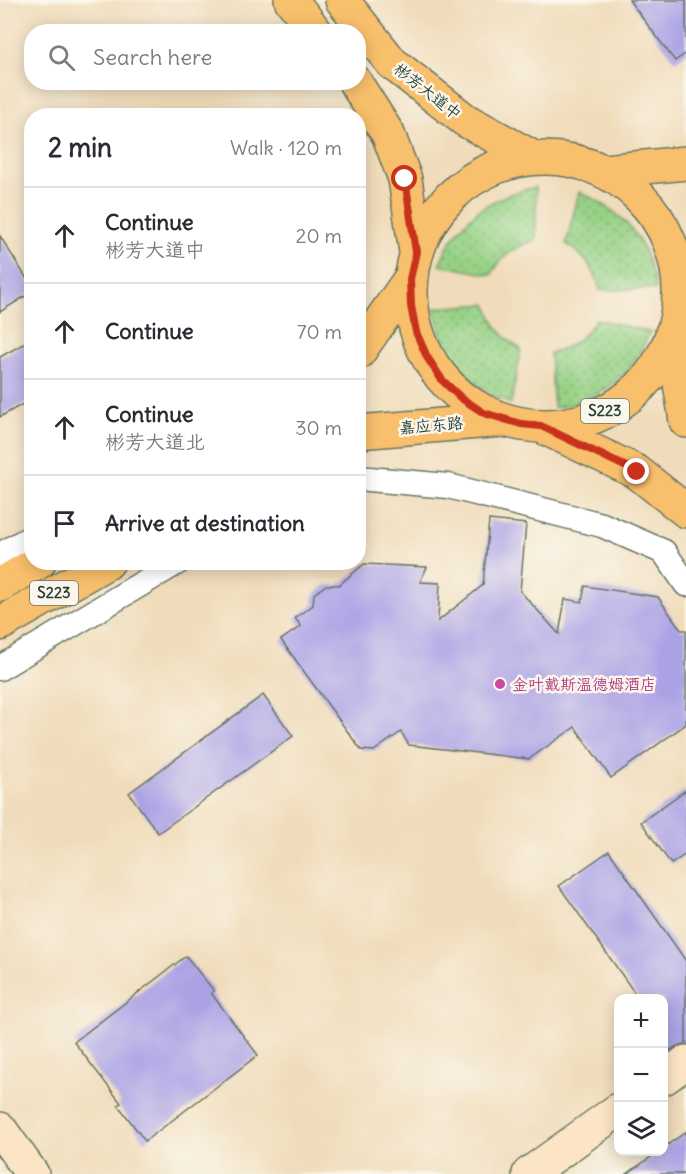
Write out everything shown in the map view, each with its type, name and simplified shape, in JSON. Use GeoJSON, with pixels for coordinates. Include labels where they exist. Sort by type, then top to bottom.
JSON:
{"type":"FeatureCollection","features":[{"type":"Feature","properties":{"kind":"main road"},"geometry":{"type":"LineString","coordinates":[[291,0],[310,24]]}},
{"type":"Feature","properties":{"kind":"main road","name":"彬芳大道中"},"geometry":{"type":"LineString","coordinates":[[342,0],[361,24]]}},
{"type":"Feature","properties":{"kind":"main road","name":"彬芳大道中"},"geometry":{"type":"LineString","coordinates":[[366,30],[392,63],[465,120],[534,158]]}},
{"type":"Feature","properties":{"kind":"main road"},"geometry":{"type":"LineString","coordinates":[[361,90],[388,134],[405,179],[413,265],[411,306],[416,332],[427,357],[442,380],[461,398],[484,413],[503,420]]}},
{"type":"Feature","properties":{"kind":"main road"},"geometry":{"type":"LineString","coordinates":[[366,340],[413,265],[427,227],[442,205],[462,186],[485,171],[511,162],[534,158],[558,158],[582,162],[625,183],[657,218],[668,238],[676,261],[679,285],[686,421]]}},
{"type":"Feature","properties":{"kind":"main road"},"geometry":{"type":"LineString","coordinates":[[604,171],[686,163]]}},
{"type":"Feature","properties":{"kind":"main road","name":"S223"},"geometry":{"type":"LineString","coordinates":[[503,420],[541,426],[565,424],[589,418],[618,404],[632,394],[649,376],[663,356],[679,314]]}},
{"type":"Feature","properties":{"kind":"main road","name":"嘉应东路"},"geometry":{"type":"LineString","coordinates":[[366,431],[503,420]]}},
{"type":"Feature","properties":{"kind":"main road"},"geometry":{"type":"LineString","coordinates":[[541,426],[637,472],[686,511]]}},
{"type":"Feature","properties":{"kind":"main road","name":"S223"},"geometry":{"type":"LineString","coordinates":[[3,570],[24,565]]}},
{"type":"Feature","properties":{"kind":"main road","name":"S223"},"geometry":{"type":"LineString","coordinates":[[0,624],[94,570]]}},
{"type":"Feature","properties":{"kind":"street"},"geometry":{"type":"LineString","coordinates":[[366,479],[448,486],[602,525],[664,552],[686,584]]}},
{"type":"Feature","properties":{"kind":"street"},"geometry":{"type":"LineString","coordinates":[[3,570],[24,546]]}},
{"type":"Feature","properties":{"kind":"street"},"geometry":{"type":"LineString","coordinates":[[0,668],[165,570]]}},
{"type":"Feature","properties":{"kind":"street"},"geometry":{"type":"LineString","coordinates":[[668,1075],[686,1062]]}},
{"type":"Feature","properties":{"kind":"street"},"geometry":{"type":"LineString","coordinates":[[529,1174],[614,1113]]}},
{"type":"Feature","properties":{"kind":"street"},"geometry":{"type":"LineString","coordinates":[[0,1129],[32,1174]]}},
{"type":"Feature","properties":{"kind":"green space"},"geometry":{"type":"Polygon","coordinates":[[[536,187],[536,240],[510,253],[491,275],[439,265],[456,234],[477,212],[503,197],[536,187]]]}},
{"type":"Feature","properties":{"kind":"green space"},"geometry":{"type":"Polygon","coordinates":[[[579,192],[609,209],[631,229],[646,256],[656,289],[600,290],[588,263],[566,244],[579,192]]]}},
{"type":"Feature","properties":{"kind":"green space"},"geometry":{"type":"Polygon","coordinates":[[[487,304],[499,330],[521,349],[511,404],[481,387],[459,366],[444,341],[434,308],[487,304]]]}},
{"type":"Feature","properties":{"kind":"green space"},"geometry":{"type":"Polygon","coordinates":[[[596,319],[650,332],[633,362],[613,384],[587,399],[554,408],[550,353],[577,341],[596,319]]]}},
{"type":"Feature","properties":{"kind":"building"},"geometry":{"type":"Polygon","coordinates":[[[629,0],[686,0],[686,53],[675,61],[629,0]]]}},
{"type":"Feature","properties":{"kind":"building"},"geometry":{"type":"Polygon","coordinates":[[[0,236],[24,274],[24,297],[0,312],[0,236]]]}},
{"type":"Feature","properties":{"kind":"building"},"geometry":{"type":"Polygon","coordinates":[[[24,344],[24,404],[0,417],[0,357],[24,344]]]}},
{"type":"Feature","properties":{"kind":"building","name":"金叶戴斯温德姆酒店"},"geometry":{"type":"Polygon","coordinates":[[[489,520],[526,524],[520,591],[559,634],[565,599],[582,602],[585,586],[658,597],[681,630],[686,630],[686,724],[611,778],[575,727],[529,759],[409,745],[401,732],[374,751],[361,750],[281,640],[301,626],[295,618],[313,605],[314,594],[326,585],[339,585],[357,570],[366,570],[366,564],[427,567],[420,582],[440,583],[438,621],[483,585],[489,520]]]}},
{"type":"Feature","properties":{"kind":"building"},"geometry":{"type":"Polygon","coordinates":[[[263,695],[293,736],[158,833],[129,793],[263,695]]]}},
{"type":"Feature","properties":{"kind":"building"},"geometry":{"type":"Polygon","coordinates":[[[686,790],[686,854],[671,864],[641,822],[686,790]]]}},
{"type":"Feature","properties":{"kind":"building"},"geometry":{"type":"Polygon","coordinates":[[[609,851],[686,961],[686,1044],[668,1052],[668,994],[635,994],[559,886],[609,851]]]}},
{"type":"Feature","properties":{"kind":"building"},"geometry":{"type":"Polygon","coordinates":[[[186,956],[214,991],[211,993],[258,1055],[145,1141],[118,1105],[121,1103],[74,1042],[186,956]]]}},
{"type":"Feature","properties":{"kind":"building"},"geometry":{"type":"Polygon","coordinates":[[[686,1132],[686,1174],[627,1174],[652,1156],[668,1156],[668,1145],[686,1132]]]}},
{"type":"Feature","properties":{"kind":"place","name":"金叶戴斯温德姆酒店"},"geometry":{"type":"Point","coordinates":[500,684]}},
{"type":"Feature","properties":{"kind":"route"},"geometry":{"type":"LineString","coordinates":[[405,179],[416,252],[410,279],[411,306],[416,332],[427,357],[442,380],[461,398],[484,413],[503,420],[541,426],[637,472]]}}]}
